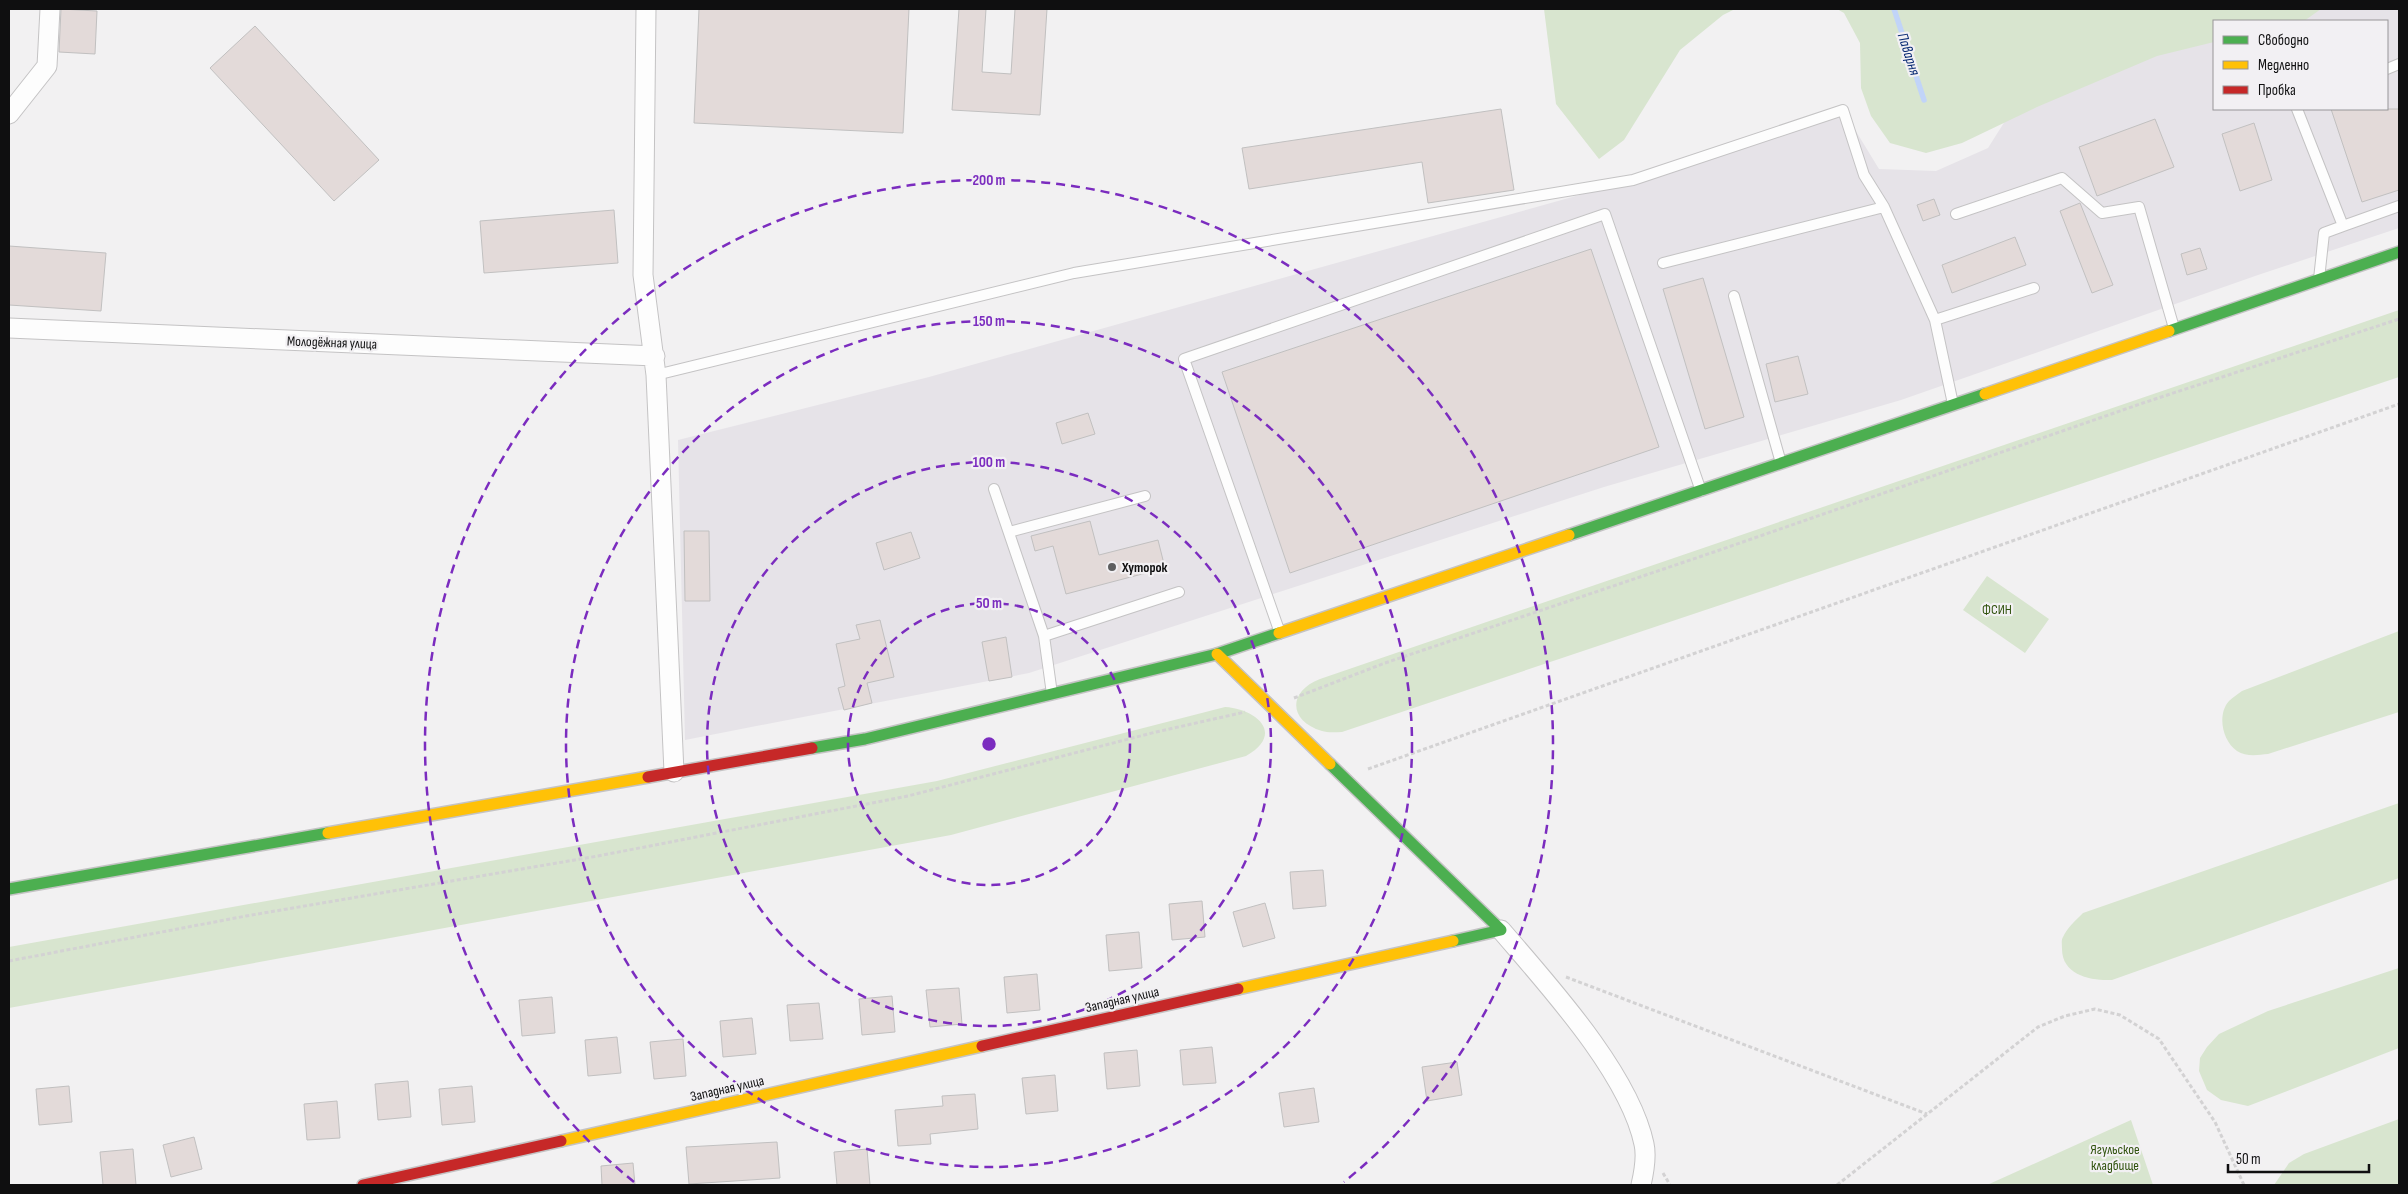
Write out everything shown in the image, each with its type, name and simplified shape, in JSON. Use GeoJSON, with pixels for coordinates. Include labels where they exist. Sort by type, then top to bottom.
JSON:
{"type":"FeatureCollection","features":[{"type":"Feature","properties":{"kind":"street"},"geometry":{"type":"LineString","coordinates":[[9,114],[47,66],[50,9]]}},
{"type":"Feature","properties":{"kind":"street"},"geometry":{"type":"LineString","coordinates":[[646,9],[643,275],[655,356],[674,772]]}},
{"type":"Feature","properties":{"kind":"street"},"geometry":{"type":"LineString","coordinates":[[9,889],[865,739],[1216,654],[1701,492],[2399,252]]}},
{"type":"Feature","properties":{"kind":"street","name":"Молодёжная улица"},"geometry":{"type":"LineString","coordinates":[[9,328],[655,356]]}},
{"type":"Feature","properties":{"kind":"street"},"geometry":{"type":"LineString","coordinates":[[1216,654],[1501,930],[1567,1008],[1617,1080],[1637,1122],[1644,1144],[1645,1158],[1641,1185]]}},
{"type":"Feature","properties":{"kind":"street","name":"Западная улица"},"geometry":{"type":"LineString","coordinates":[[363,1185],[1501,930]]}},
{"type":"Feature","properties":{"kind":"lane"},"geometry":{"type":"LineString","coordinates":[[656,376],[1074,273],[1634,180],[1843,110],[1864,175],[1884,207],[1935,320],[1953,405]]}},
{"type":"Feature","properties":{"kind":"lane"},"geometry":{"type":"LineString","coordinates":[[2297,110],[2343,226]]}},
{"type":"Feature","properties":{"kind":"lane"},"geometry":{"type":"LineString","coordinates":[[1956,214],[2062,178],[2102,213],[2140,207],[2174,329]]}},
{"type":"Feature","properties":{"kind":"lane"},"geometry":{"type":"LineString","coordinates":[[2318,280],[2324,233],[2399,206]]}},
{"type":"Feature","properties":{"kind":"lane"},"geometry":{"type":"LineString","coordinates":[[1663,263],[1884,207]]}},
{"type":"Feature","properties":{"kind":"lane"},"geometry":{"type":"LineString","coordinates":[[1280,633],[1184,359],[1605,214],[1701,492]]}},
{"type":"Feature","properties":{"kind":"lane"},"geometry":{"type":"LineString","coordinates":[[1935,320],[2034,288]]}},
{"type":"Feature","properties":{"kind":"lane"},"geometry":{"type":"LineString","coordinates":[[1734,296],[1781,464]]}},
{"type":"Feature","properties":{"kind":"lane"},"geometry":{"type":"LineString","coordinates":[[994,489],[1044,636],[1053,695]]}},
{"type":"Feature","properties":{"kind":"lane"},"geometry":{"type":"LineString","coordinates":[[1009,532],[1145,496]]}},
{"type":"Feature","properties":{"kind":"lane"},"geometry":{"type":"LineString","coordinates":[[1044,636],[1179,592]]}},
{"type":"Feature","properties":{"kind":"path"},"geometry":{"type":"LineString","coordinates":[[1343,777],[2399,404]]}},
{"type":"Feature","properties":{"kind":"path"},"geometry":{"type":"LineString","coordinates":[[1557,973],[1927,1114]]}},
{"type":"Feature","properties":{"kind":"path"},"geometry":{"type":"LineString","coordinates":[[1837,1185],[2038,1027],[2065,1016],[2095,1009],[2120,1016],[2159,1039],[2215,1122],[2244,1185]]}},
{"type":"Feature","properties":{"kind":"shaded area"},"geometry":{"type":"Polygon","coordinates":[[[2124,9],[2399,9],[2399,228],[2258,275],[1901,400],[1604,487],[1029,673],[685,740],[678,440],[929,377],[1633,180],[1843,110],[1879,169],[1936,171],[1988,148],[2069,20],[2124,9]]]}},
{"type":"Feature","properties":{"kind":"green space"},"geometry":{"type":"Polygon","coordinates":[[[1544,9],[1735,9],[1723,15],[1680,50],[1624,140],[1599,159],[1556,104],[1544,9]]]}},
{"type":"Feature","properties":{"kind":"green space"},"geometry":{"type":"Polygon","coordinates":[[[1837,9],[2321,9],[2305,20],[2213,20],[2213,42],[2157,56],[2037,107],[1962,143],[1926,153],[1890,143],[1871,116],[1861,88],[1860,43],[1844,13],[1837,9]]]}},
{"type":"Feature","properties":{"kind":"green space"},"geometry":{"type":"Polygon","coordinates":[[[2399,310],[2399,377],[1342,732],[1324,732],[1311,726],[1298,714],[1297,699],[1302,691],[1320,679],[2399,310]]]}},
{"type":"Feature","properties":{"kind":"green space","name":"ФСИН"},"geometry":{"type":"Polygon","coordinates":[[[1987,576],[2049,619],[2025,653],[1963,610],[1987,576]]]}},
{"type":"Feature","properties":{"kind":"green space"},"geometry":{"type":"Polygon","coordinates":[[[2399,631],[2399,712],[2268,754],[2244,754],[2232,747],[2223,727],[2223,713],[2229,701],[2242,691],[2399,631]]]}},
{"type":"Feature","properties":{"kind":"green space"},"geometry":{"type":"Polygon","coordinates":[[[1225,707],[1247,712],[1262,724],[1265,731],[1264,739],[1258,748],[1246,756],[951,835],[9,1008],[9,947],[937,781],[1225,707]]]}},
{"type":"Feature","properties":{"kind":"green space"},"geometry":{"type":"Polygon","coordinates":[[[2399,803],[2399,878],[2112,980],[2095,979],[2079,975],[2067,965],[2063,958],[2062,938],[2069,927],[2083,913],[2399,803]]]}},
{"type":"Feature","properties":{"kind":"green space"},"geometry":{"type":"Polygon","coordinates":[[[2399,968],[2399,1048],[2248,1106],[2221,1100],[2207,1090],[2199,1071],[2200,1058],[2219,1034],[2268,1011],[2399,968]]]}},
{"type":"Feature","properties":{"kind":"green space"},"geometry":{"type":"Polygon","coordinates":[[[2399,1119],[2399,1185],[2274,1185],[2289,1163],[2304,1154],[2399,1119]]]}},
{"type":"Feature","properties":{"kind":"green space","name":"Ягульское кладбище"},"geometry":{"type":"Polygon","coordinates":[[[2131,1120],[2153,1185],[1987,1185],[2131,1120]]]}},
{"type":"Feature","properties":{"kind":"building"},"geometry":{"type":"Polygon","coordinates":[[[61,9],[97,11],[95,54],[59,52],[61,9]]]}},
{"type":"Feature","properties":{"kind":"building"},"geometry":{"type":"Polygon","coordinates":[[[699,9],[909,9],[903,133],[694,123],[699,9]]]}},
{"type":"Feature","properties":{"kind":"building"},"geometry":{"type":"Polygon","coordinates":[[[959,9],[986,9],[982,72],[1011,74],[1015,9],[1047,9],[1040,115],[952,110],[959,9]]]}},
{"type":"Feature","properties":{"kind":"building"},"geometry":{"type":"Polygon","coordinates":[[[255,26],[379,160],[334,201],[210,68],[255,26]]]}},
{"type":"Feature","properties":{"kind":"building"},"geometry":{"type":"Polygon","coordinates":[[[1501,109],[1514,190],[1428,203],[1422,162],[1249,189],[1242,148],[1501,109]]]}},
{"type":"Feature","properties":{"kind":"building"},"geometry":{"type":"Polygon","coordinates":[[[2399,109],[2399,190],[2362,202],[2331,110],[2399,109]]]}},
{"type":"Feature","properties":{"kind":"building"},"geometry":{"type":"Polygon","coordinates":[[[2155,119],[2174,167],[2097,196],[2079,147],[2155,119]]]}},
{"type":"Feature","properties":{"kind":"building"},"geometry":{"type":"Polygon","coordinates":[[[2254,123],[2272,180],[2240,191],[2222,134],[2254,123]]]}},
{"type":"Feature","properties":{"kind":"building"},"geometry":{"type":"Polygon","coordinates":[[[1934,199],[1940,215],[1923,221],[1917,205],[1934,199]]]}},
{"type":"Feature","properties":{"kind":"building"},"geometry":{"type":"Polygon","coordinates":[[[2080,203],[2113,285],[2092,293],[2060,211],[2080,203]]]}},
{"type":"Feature","properties":{"kind":"building"},"geometry":{"type":"Polygon","coordinates":[[[614,210],[618,263],[484,273],[480,221],[614,210]]]}},
{"type":"Feature","properties":{"kind":"building"},"geometry":{"type":"Polygon","coordinates":[[[2015,237],[2026,265],[1952,293],[1942,265],[2015,237]]]}},
{"type":"Feature","properties":{"kind":"building"},"geometry":{"type":"Polygon","coordinates":[[[9,246],[106,253],[101,311],[9,305],[9,246]]]}},
{"type":"Feature","properties":{"kind":"building"},"geometry":{"type":"Polygon","coordinates":[[[2200,248],[2207,269],[2187,275],[2181,254],[2200,248]]]}},
{"type":"Feature","properties":{"kind":"building"},"geometry":{"type":"Polygon","coordinates":[[[1591,249],[1659,447],[1290,573],[1222,372],[1591,249]]]}},
{"type":"Feature","properties":{"kind":"building"},"geometry":{"type":"Polygon","coordinates":[[[1703,278],[1744,417],[1705,429],[1663,289],[1703,278]]]}},
{"type":"Feature","properties":{"kind":"building"},"geometry":{"type":"Polygon","coordinates":[[[1798,356],[1808,394],[1775,402],[1766,364],[1798,356]]]}},
{"type":"Feature","properties":{"kind":"building"},"geometry":{"type":"Polygon","coordinates":[[[1088,413],[1095,434],[1062,444],[1056,423],[1088,413]]]}},
{"type":"Feature","properties":{"kind":"building","name":"Хуторок"},"geometry":{"type":"Polygon","coordinates":[[[1090,521],[1099,555],[1158,540],[1165,568],[1066,594],[1053,546],[1035,551],[1031,536],[1090,521]]]}},
{"type":"Feature","properties":{"kind":"building"},"geometry":{"type":"Polygon","coordinates":[[[684,531],[709,531],[710,601],[685,601],[684,531]]]}},
{"type":"Feature","properties":{"kind":"building"},"geometry":{"type":"Polygon","coordinates":[[[911,532],[920,558],[884,570],[876,543],[911,532]]]}},
{"type":"Feature","properties":{"kind":"building"},"geometry":{"type":"Polygon","coordinates":[[[880,620],[894,677],[867,683],[872,703],[844,710],[838,688],[845,686],[836,644],[860,639],[856,625],[880,620]]]}},
{"type":"Feature","properties":{"kind":"building"},"geometry":{"type":"Polygon","coordinates":[[[1006,637],[1012,677],[989,681],[982,642],[1006,637]]]}},
{"type":"Feature","properties":{"kind":"building"},"geometry":{"type":"Polygon","coordinates":[[[1323,870],[1326,906],[1293,909],[1290,872],[1323,870]]]}},
{"type":"Feature","properties":{"kind":"building"},"geometry":{"type":"Polygon","coordinates":[[[1202,901],[1205,937],[1172,940],[1169,904],[1202,901]]]}},
{"type":"Feature","properties":{"kind":"building"},"geometry":{"type":"Polygon","coordinates":[[[1265,903],[1275,938],[1243,947],[1233,912],[1265,903]]]}},
{"type":"Feature","properties":{"kind":"building"},"geometry":{"type":"Polygon","coordinates":[[[1139,932],[1142,968],[1109,971],[1106,935],[1139,932]]]}},
{"type":"Feature","properties":{"kind":"building"},"geometry":{"type":"Polygon","coordinates":[[[1037,974],[1040,1010],[1007,1013],[1004,977],[1037,974]]]}},
{"type":"Feature","properties":{"kind":"building"},"geometry":{"type":"Polygon","coordinates":[[[959,988],[962,1024],[930,1027],[926,990],[959,988]]]}},
{"type":"Feature","properties":{"kind":"building"},"geometry":{"type":"Polygon","coordinates":[[[892,996],[895,1032],[862,1035],[859,999],[892,996]]]}},
{"type":"Feature","properties":{"kind":"building"},"geometry":{"type":"Polygon","coordinates":[[[552,997],[555,1033],[522,1036],[519,1000],[552,997]]]}},
{"type":"Feature","properties":{"kind":"building"},"geometry":{"type":"Polygon","coordinates":[[[819,1003],[823,1039],[790,1041],[787,1005],[819,1003]]]}},
{"type":"Feature","properties":{"kind":"building"},"geometry":{"type":"Polygon","coordinates":[[[752,1018],[756,1054],[723,1057],[720,1021],[752,1018]]]}},
{"type":"Feature","properties":{"kind":"building"},"geometry":{"type":"Polygon","coordinates":[[[617,1037],[621,1073],[588,1076],[585,1040],[617,1037]]]}},
{"type":"Feature","properties":{"kind":"building"},"geometry":{"type":"Polygon","coordinates":[[[683,1039],[686,1076],[654,1079],[650,1042],[683,1039]]]}},
{"type":"Feature","properties":{"kind":"building"},"geometry":{"type":"Polygon","coordinates":[[[1212,1047],[1216,1083],[1183,1085],[1180,1050],[1212,1047]]]}},
{"type":"Feature","properties":{"kind":"building"},"geometry":{"type":"Polygon","coordinates":[[[1137,1050],[1140,1086],[1107,1089],[1104,1053],[1137,1050]]]}},
{"type":"Feature","properties":{"kind":"building"},"geometry":{"type":"Polygon","coordinates":[[[1457,1062],[1462,1095],[1427,1101],[1422,1067],[1457,1062]]]}},
{"type":"Feature","properties":{"kind":"building"},"geometry":{"type":"Polygon","coordinates":[[[1055,1075],[1058,1111],[1026,1114],[1022,1078],[1055,1075]]]}},
{"type":"Feature","properties":{"kind":"building"},"geometry":{"type":"Polygon","coordinates":[[[408,1081],[411,1117],[378,1120],[375,1084],[408,1081]]]}},
{"type":"Feature","properties":{"kind":"building"},"geometry":{"type":"Polygon","coordinates":[[[69,1086],[72,1122],[39,1125],[36,1089],[69,1086]]]}},
{"type":"Feature","properties":{"kind":"building"},"geometry":{"type":"Polygon","coordinates":[[[472,1086],[475,1122],[442,1125],[439,1089],[472,1086]]]}},
{"type":"Feature","properties":{"kind":"building"},"geometry":{"type":"Polygon","coordinates":[[[1314,1088],[1319,1122],[1284,1127],[1279,1093],[1314,1088]]]}},
{"type":"Feature","properties":{"kind":"building"},"geometry":{"type":"Polygon","coordinates":[[[975,1094],[978,1129],[930,1134],[931,1144],[898,1146],[895,1110],[943,1106],[942,1096],[975,1094]]]}},
{"type":"Feature","properties":{"kind":"building"},"geometry":{"type":"Polygon","coordinates":[[[337,1101],[340,1138],[307,1140],[304,1104],[337,1101]]]}},
{"type":"Feature","properties":{"kind":"building"},"geometry":{"type":"Polygon","coordinates":[[[194,1137],[202,1169],[171,1177],[163,1145],[194,1137]]]}},
{"type":"Feature","properties":{"kind":"building"},"geometry":{"type":"Polygon","coordinates":[[[777,1142],[780,1178],[689,1184],[686,1147],[777,1142]]]}},
{"type":"Feature","properties":{"kind":"building"},"geometry":{"type":"Polygon","coordinates":[[[133,1149],[136,1185],[103,1185],[100,1152],[133,1149]]]}},
{"type":"Feature","properties":{"kind":"building"},"geometry":{"type":"Polygon","coordinates":[[[867,1149],[870,1185],[837,1185],[834,1152],[867,1149]]]}},
{"type":"Feature","properties":{"kind":"building"},"geometry":{"type":"Polygon","coordinates":[[[633,1163],[635,1185],[602,1185],[601,1166],[633,1163]]]}},
{"type":"Feature","properties":{"kind":"waterway","name":"Паварня"},"geometry":{"type":"LineString","coordinates":[[1894,9],[1924,100]]}},
{"type":"Feature","properties":{"kind":"traffic: fast"},"geometry":{"type":"LineString","coordinates":[[2169,331],[2399,252]]}},
{"type":"Feature","properties":{"kind":"traffic: fast"},"geometry":{"type":"LineString","coordinates":[[1569,535],[1985,394]]}},
{"type":"Feature","properties":{"kind":"traffic: fast"},"geometry":{"type":"LineString","coordinates":[[812,748],[865,739],[1217,654],[1279,633]]}},
{"type":"Feature","properties":{"kind":"traffic: fast"},"geometry":{"type":"LineString","coordinates":[[1330,764],[1501,930],[1453,941]]}},
{"type":"Feature","properties":{"kind":"traffic: fast"},"geometry":{"type":"LineString","coordinates":[[9,889],[328,833]]}},
{"type":"Feature","properties":{"kind":"traffic: slow"},"geometry":{"type":"LineString","coordinates":[[1985,394],[2169,331]]}},
{"type":"Feature","properties":{"kind":"traffic: slow"},"geometry":{"type":"LineString","coordinates":[[1279,633],[1569,535]]}},
{"type":"Feature","properties":{"kind":"traffic: slow"},"geometry":{"type":"LineString","coordinates":[[1217,654],[1330,764]]}},
{"type":"Feature","properties":{"kind":"traffic: slow"},"geometry":{"type":"LineString","coordinates":[[328,833],[648,777]]}},
{"type":"Feature","properties":{"kind":"traffic: slow"},"geometry":{"type":"LineString","coordinates":[[1238,989],[1453,941]]}},
{"type":"Feature","properties":{"kind":"traffic: slow"},"geometry":{"type":"LineString","coordinates":[[561,1141],[982,1046]]}},
{"type":"Feature","properties":{"kind":"traffic: jam"},"geometry":{"type":"LineString","coordinates":[[648,777],[812,748]]}},
{"type":"Feature","properties":{"kind":"traffic: jam"},"geometry":{"type":"LineString","coordinates":[[982,1046],[1238,989]]}},
{"type":"Feature","properties":{"kind":"traffic: jam"},"geometry":{"type":"LineString","coordinates":[[363,1185],[561,1141]]}},
{"type":"Feature","properties":{"kind":"place","name":"Хуторок"},"geometry":{"type":"Point","coordinates":[1112,567]}}]}
